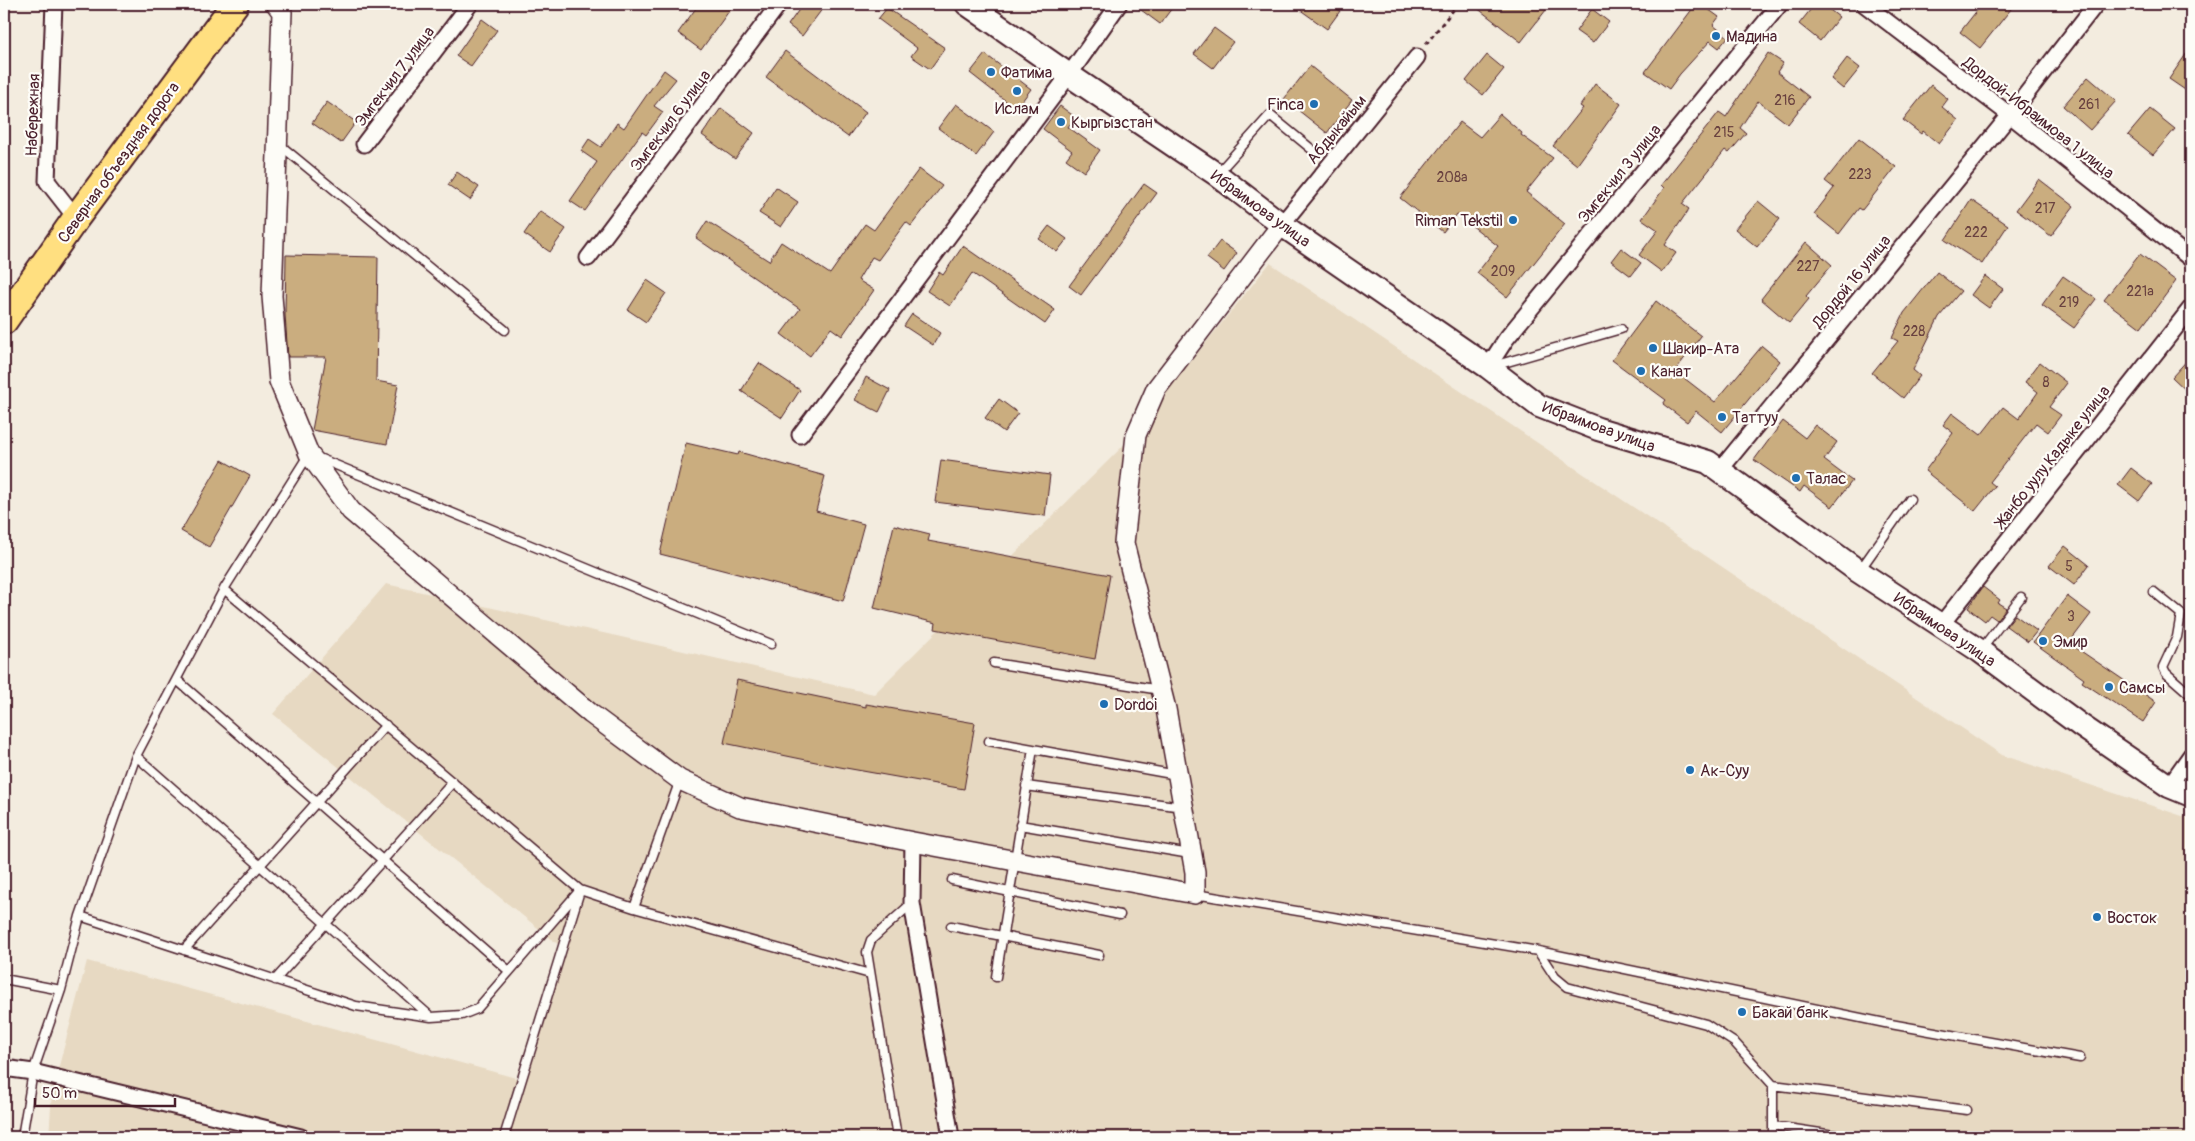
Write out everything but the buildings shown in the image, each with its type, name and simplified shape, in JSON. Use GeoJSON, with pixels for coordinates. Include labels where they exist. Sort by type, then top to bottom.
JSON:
{"type":"FeatureCollection","features":[{"type":"Feature","properties":{"kind":"highway","name":"Северная объездная дорога"},"geometry":{"type":"LineString","coordinates":[[4,321],[76,218],[235,4]]}},
{"type":"Feature","properties":{"kind":"main road","name":"Ибраимова улица"},"geometry":{"type":"LineString","coordinates":[[967,4],[1216,174],[1282,224],[1488,367],[1539,406],[1598,429],[1708,462],[1858,571],[1980,651],[2080,725],[2170,786],[2191,796]]}},
{"type":"Feature","properties":{"kind":"street","name":"Набережная"},"geometry":{"type":"LineString","coordinates":[[54,4],[47,180],[76,218]]}},
{"type":"Feature","properties":{"kind":"street"},"geometry":{"type":"LineString","coordinates":[[276,4],[282,12],[272,296],[279,381],[309,454],[351,511],[591,714],[680,780],[740,807],[913,842],[1195,894],[1195,872],[1162,691],[1124,544],[1136,436],[1156,389],[1282,224]]}},
{"type":"Feature","properties":{"kind":"street","name":"Эмгекчил 7 улица"},"geometry":{"type":"LineString","coordinates":[[364,144],[470,4]]}},
{"type":"Feature","properties":{"kind":"street","name":"Эмгекчил 6 улица"},"geometry":{"type":"LineString","coordinates":[[588,258],[779,4]]}},
{"type":"Feature","properties":{"kind":"street"},"geometry":{"type":"LineString","coordinates":[[800,435],[1069,75],[1119,4]]}},
{"type":"Feature","properties":{"kind":"street","name":"Эмгекчил 3 улица"},"geometry":{"type":"LineString","coordinates":[[1488,367],[1513,332],[1780,4]]}},
{"type":"Feature","properties":{"kind":"street","name":"Дордой-Ибраимова 1 улица"},"geometry":{"type":"LineString","coordinates":[[1864,4],[2010,115],[2191,259]]}},
{"type":"Feature","properties":{"kind":"street","name":"Дордой 16 улица"},"geometry":{"type":"LineString","coordinates":[[1720,470],[2010,115],[2096,4]]}},
{"type":"Feature","properties":{"kind":"street","name":"Абдыкайым"},"geometry":{"type":"LineString","coordinates":[[1282,224],[1417,57]]}},
{"type":"Feature","properties":{"kind":"street","name":"Жанбо уулу Кадыке улица"},"geometry":{"type":"LineString","coordinates":[[1940,626],[2191,308]]}},
{"type":"Feature","properties":{"kind":"street"},"geometry":{"type":"LineString","coordinates":[[2170,786],[2191,754]]}},
{"type":"Feature","properties":{"kind":"street"},"geometry":{"type":"LineString","coordinates":[[913,842],[912,903],[951,1137]]}},
{"type":"Feature","properties":{"kind":"street"},"geometry":{"type":"LineString","coordinates":[[4,1068],[33,1072],[301,1137]]}},
{"type":"Feature","properties":{"kind":"lane"},"geometry":{"type":"LineString","coordinates":[[1216,174],[1270,115],[1314,152]]}},
{"type":"Feature","properties":{"kind":"lane"},"geometry":{"type":"LineString","coordinates":[[277,143],[505,330]]}},
{"type":"Feature","properties":{"kind":"lane"},"geometry":{"type":"LineString","coordinates":[[1488,367],[1621,329]]}},
{"type":"Feature","properties":{"kind":"lane"},"geometry":{"type":"LineString","coordinates":[[22,1137],[33,1072],[61,990],[80,916],[136,756],[224,589],[309,454],[771,644]]}},
{"type":"Feature","properties":{"kind":"lane"},"geometry":{"type":"LineString","coordinates":[[1858,571],[1910,499]]}},
{"type":"Feature","properties":{"kind":"lane"},"geometry":{"type":"LineString","coordinates":[[224,589],[580,890],[634,908],[870,974]]}},
{"type":"Feature","properties":{"kind":"lane"},"geometry":{"type":"LineString","coordinates":[[2154,592],[2181,614],[2177,637],[2163,667],[2166,673],[2191,695]]}},
{"type":"Feature","properties":{"kind":"lane"},"geometry":{"type":"LineString","coordinates":[[1980,651],[2020,597]]}},
{"type":"Feature","properties":{"kind":"lane"},"geometry":{"type":"LineString","coordinates":[[994,663],[1162,691]]}},
{"type":"Feature","properties":{"kind":"lane"},"geometry":{"type":"LineString","coordinates":[[176,680],[510,971]]}},
{"type":"Feature","properties":{"kind":"lane"},"geometry":{"type":"LineString","coordinates":[[184,950],[386,725]]}},
{"type":"Feature","properties":{"kind":"lane"},"geometry":{"type":"LineString","coordinates":[[989,741],[1178,775]]}},
{"type":"Feature","properties":{"kind":"lane"},"geometry":{"type":"LineString","coordinates":[[996,977],[1033,749]]}},
{"type":"Feature","properties":{"kind":"lane"},"geometry":{"type":"LineString","coordinates":[[136,756],[431,1017]]}},
{"type":"Feature","properties":{"kind":"lane"},"geometry":{"type":"LineString","coordinates":[[634,908],[680,780]]}},
{"type":"Feature","properties":{"kind":"lane"},"geometry":{"type":"LineString","coordinates":[[274,980],[452,782]]}},
{"type":"Feature","properties":{"kind":"lane"},"geometry":{"type":"LineString","coordinates":[[1026,786],[1184,807]]}},
{"type":"Feature","properties":{"kind":"lane"},"geometry":{"type":"LineString","coordinates":[[1020,825],[1192,854]]}},
{"type":"Feature","properties":{"kind":"lane"},"geometry":{"type":"LineString","coordinates":[[952,880],[1120,915]]}},
{"type":"Feature","properties":{"kind":"lane"},"geometry":{"type":"LineString","coordinates":[[80,916],[356,1006],[431,1017],[462,1016],[477,1009],[580,890]]}},
{"type":"Feature","properties":{"kind":"lane"},"geometry":{"type":"LineString","coordinates":[[504,1137],[580,890]]}},
{"type":"Feature","properties":{"kind":"lane"},"geometry":{"type":"LineString","coordinates":[[1195,894],[1538,951],[1885,1023],[2080,1058]]}},
{"type":"Feature","properties":{"kind":"lane"},"geometry":{"type":"LineString","coordinates":[[897,1137],[867,952],[871,940],[912,903]]}},
{"type":"Feature","properties":{"kind":"lane"},"geometry":{"type":"LineString","coordinates":[[951,926],[1099,955]]}},
{"type":"Feature","properties":{"kind":"lane"},"geometry":{"type":"LineString","coordinates":[[1538,951],[1555,977],[1568,987],[1706,1024],[1735,1043],[1773,1085],[1967,1110]]}},
{"type":"Feature","properties":{"kind":"lane"},"geometry":{"type":"LineString","coordinates":[[4,978],[61,990]]}},
{"type":"Feature","properties":{"kind":"lane"},"geometry":{"type":"LineString","coordinates":[[1773,1085],[1773,1137]]}},
{"type":"Feature","properties":{"kind":"lane"},"geometry":{"type":"LineString","coordinates":[[1774,1126],[1847,1137]]}},
{"type":"Feature","properties":{"kind":"path"},"geometry":{"type":"LineString","coordinates":[[1417,57],[1458,4]]}},
{"type":"Feature","properties":{"kind":"shaded area","name":"Dordoi"},"geometry":{"type":"Polygon","coordinates":[[[1270,263],[2002,755],[2191,819],[2191,1137],[49,1137],[52,1092],[87,961],[523,1080],[565,950],[273,714],[386,584],[874,694],[1122,447],[1270,263]]]}},
{"type":"Feature","properties":{"kind":"place","name":"Мадина"},"geometry":{"type":"Point","coordinates":[1716,36]}},
{"type":"Feature","properties":{"kind":"place","name":"Фатима"},"geometry":{"type":"Point","coordinates":[991,72]}},
{"type":"Feature","properties":{"kind":"place","name":"Ислам"},"geometry":{"type":"Point","coordinates":[1017,91]}},
{"type":"Feature","properties":{"kind":"place","name":"Finca"},"geometry":{"type":"Point","coordinates":[1314,104]}},
{"type":"Feature","properties":{"kind":"place","name":"Кыргызстан"},"geometry":{"type":"Point","coordinates":[1061,122]}},
{"type":"Feature","properties":{"kind":"place","name":"Riman Tekstil"},"geometry":{"type":"Point","coordinates":[1513,220]}},
{"type":"Feature","properties":{"kind":"place","name":"Шакир-Ата"},"geometry":{"type":"Point","coordinates":[1653,348]}},
{"type":"Feature","properties":{"kind":"place","name":"Канат"},"geometry":{"type":"Point","coordinates":[1641,371]}},
{"type":"Feature","properties":{"kind":"place","name":"Таттуу"},"geometry":{"type":"Point","coordinates":[1722,417]}},
{"type":"Feature","properties":{"kind":"place","name":"Талас"},"geometry":{"type":"Point","coordinates":[1796,478]}},
{"type":"Feature","properties":{"kind":"place","name":"Эмир"},"geometry":{"type":"Point","coordinates":[2043,641]}},
{"type":"Feature","properties":{"kind":"place","name":"Самсы"},"geometry":{"type":"Point","coordinates":[2109,687]}},
{"type":"Feature","properties":{"kind":"place","name":"Dordoi"},"geometry":{"type":"Point","coordinates":[1104,704]}},
{"type":"Feature","properties":{"kind":"place","name":"Ак-Суу"},"geometry":{"type":"Point","coordinates":[1690,770]}},
{"type":"Feature","properties":{"kind":"place","name":"Восток"},"geometry":{"type":"Point","coordinates":[2097,917]}},
{"type":"Feature","properties":{"kind":"place","name":"Бакай банк"},"geometry":{"type":"Point","coordinates":[1742,1012]}}]}
